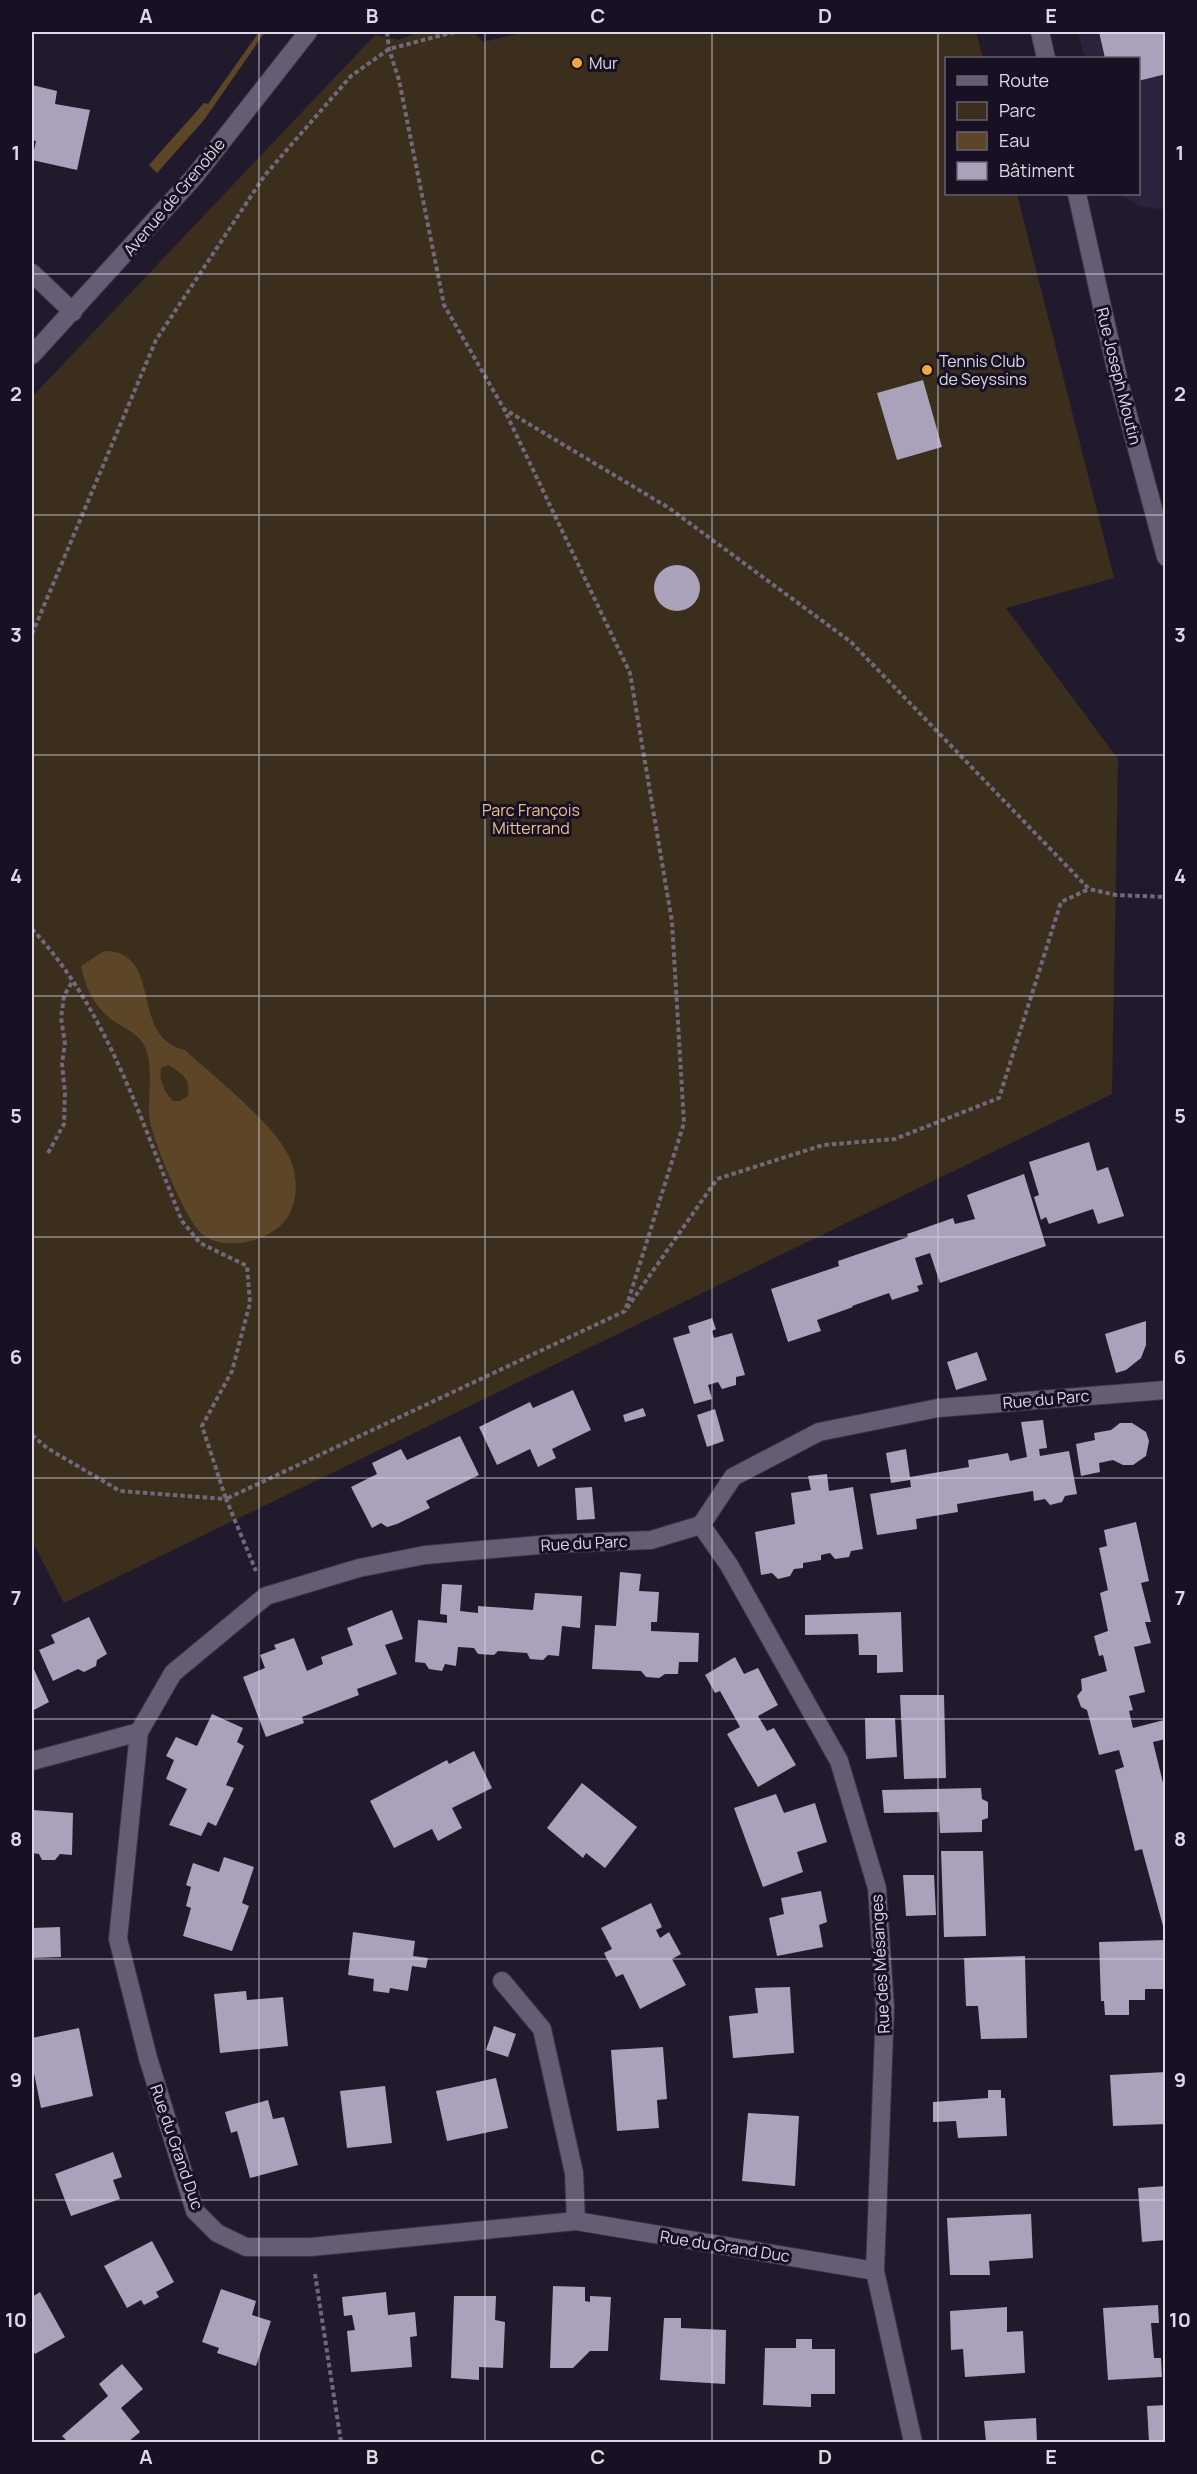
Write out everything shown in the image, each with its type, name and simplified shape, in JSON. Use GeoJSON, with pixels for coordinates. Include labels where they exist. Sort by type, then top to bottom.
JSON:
{"type":"FeatureCollection","features":[{"type":"Feature","properties":{"kind":"street","name":"Avenue de Grenoble"},"geometry":{"type":"LineString","coordinates":[[32,356],[194,177],[308,32]]}},
{"type":"Feature","properties":{"kind":"street"},"geometry":{"type":"LineString","coordinates":[[1040,32],[1046,57]]}},
{"type":"Feature","properties":{"kind":"street","name":"Rue Joseph Moutin"},"geometry":{"type":"LineString","coordinates":[[1077,195],[1118,378],[1166,557]]}},
{"type":"Feature","properties":{"kind":"street"},"geometry":{"type":"LineString","coordinates":[[32,273],[74,312]]}},
{"type":"Feature","properties":{"kind":"street","name":"Rue du Parc"},"geometry":{"type":"LineString","coordinates":[[138,1732],[173,1672],[266,1596],[359,1568],[425,1555],[550,1544],[651,1540],[701,1525],[733,1477],[819,1432],[938,1408],[1166,1390]]}},
{"type":"Feature","properties":{"kind":"street","name":"Rue des Mésanges"},"geometry":{"type":"LineString","coordinates":[[701,1525],[729,1565],[839,1761],[877,1888],[885,2007],[875,2271],[913,2442]]}},
{"type":"Feature","properties":{"kind":"street"},"geometry":{"type":"LineString","coordinates":[[32,1761],[138,1732]]}},
{"type":"Feature","properties":{"kind":"street","name":"Rue du Grand Duc"},"geometry":{"type":"LineString","coordinates":[[138,1732],[118,1939],[148,2058],[195,2211],[217,2233],[246,2247],[311,2247],[576,2221],[875,2271]]}},
{"type":"Feature","properties":{"kind":"street"},"geometry":{"type":"LineString","coordinates":[[502,1981],[542,2029],[574,2173],[576,2221]]}},
{"type":"Feature","properties":{"kind":"path"},"geometry":{"type":"LineString","coordinates":[[387,32],[389,49],[399,80],[444,305],[504,409],[630,673],[672,922],[684,1123],[625,1311]]}},
{"type":"Feature","properties":{"kind":"path"},"geometry":{"type":"LineString","coordinates":[[32,634],[156,340],[265,176],[351,76],[389,49],[454,32]]}},
{"type":"Feature","properties":{"kind":"path"},"geometry":{"type":"LineString","coordinates":[[504,409],[669,508],[851,642],[1089,889],[1116,895],[1166,897]]}},
{"type":"Feature","properties":{"kind":"path"},"geometry":{"type":"LineString","coordinates":[[32,1435],[48,1448],[120,1491],[226,1500],[625,1311],[717,1179],[823,1144],[895,1140],[999,1098],[1061,902],[1089,889]]}},
{"type":"Feature","properties":{"kind":"path"},"geometry":{"type":"LineString","coordinates":[[32,929],[72,982],[109,1044],[182,1221],[200,1244],[247,1266],[250,1303],[232,1371],[202,1426],[226,1500],[266,1596]]}},
{"type":"Feature","properties":{"kind":"path"},"geometry":{"type":"LineString","coordinates":[[48,1154],[64,1124],[65,1093],[62,1064],[65,1042],[61,1018],[64,996],[72,982]]}},
{"type":"Feature","properties":{"kind":"path"},"geometry":{"type":"LineString","coordinates":[[311,2247],[341,2442]]}},
{"type":"Feature","properties":{"kind":"shaded area"},"geometry":{"type":"Polygon","coordinates":[[[1078,32],[1165,32],[1165,210],[1139,206],[1122,195],[1140,195],[1140,57],[1085,57],[1078,32]]]}},
{"type":"Feature","properties":{"kind":"green space","name":"Parc François Mitterrand"},"geometry":{"type":"Polygon","coordinates":[[[419,32],[473,32],[483,42],[524,32],[976,32],[983,57],[945,57],[945,195],[1017,195],[1114,578],[1006,608],[1118,759],[1112,1094],[64,1603],[32,1541],[32,397],[375,35],[399,40],[419,32]]]}},
{"type":"Feature","properties":{"kind":"water"},"geometry":{"type":"Polygon","coordinates":[[[259,32],[265,32],[204,120],[157,173],[149,165],[204,103],[208,104],[259,32]]]}},
{"type":"Feature","properties":{"kind":"water"},"geometry":{"type":"Polygon","coordinates":[[[104,951],[123,955],[134,965],[141,979],[157,1029],[168,1042],[185,1050],[228,1088],[259,1118],[284,1147],[295,1175],[295,1198],[287,1218],[269,1234],[231,1244],[207,1238],[198,1230],[171,1180],[151,1126],[149,1116],[150,1075],[148,1055],[144,1045],[136,1035],[112,1020],[99,1007],[89,992],[81,966],[104,951]],[[168,1065],[161,1068],[165,1090],[173,1101],[180,1101],[188,1096],[187,1081],[168,1065]]]}},
{"type":"Feature","properties":{"kind":"building"},"geometry":{"type":"Polygon","coordinates":[[[1099,32],[1166,32],[1166,74],[1140,80],[1140,57],[1105,57],[1099,32]]]}},
{"type":"Feature","properties":{"kind":"building"},"geometry":{"type":"Polygon","coordinates":[[[32,85],[57,91],[55,104],[90,110],[77,170],[32,160],[36,141],[32,140],[32,85]]]}},
{"type":"Feature","properties":{"kind":"building"},"geometry":{"type":"Polygon","coordinates":[[[923,380],[942,447],[897,460],[877,393],[923,380]]]}},
{"type":"Feature","properties":{"kind":"building"},"geometry":{"type":"Polygon","coordinates":[[[677,565],[693,572],[700,588],[693,604],[677,611],[661,604],[654,588],[661,572],[677,565]]]}},
{"type":"Feature","properties":{"kind":"building"},"geometry":{"type":"Polygon","coordinates":[[[1089,1142],[1097,1171],[1108,1167],[1124,1216],[1098,1224],[1093,1209],[1049,1224],[1046,1217],[1041,1220],[1034,1197],[1039,1195],[1029,1162],[1089,1142]]]}},
{"type":"Feature","properties":{"kind":"building"},"geometry":{"type":"Polygon","coordinates":[[[1024,1174],[1046,1246],[940,1283],[930,1253],[915,1258],[923,1284],[917,1286],[919,1291],[892,1300],[889,1293],[852,1306],[817,1320],[821,1331],[788,1342],[771,1289],[839,1266],[838,1261],[908,1237],[907,1234],[953,1218],[955,1224],[975,1219],[967,1195],[1024,1174]]]}},
{"type":"Feature","properties":{"kind":"building"},"geometry":{"type":"Polygon","coordinates":[[[712,1318],[716,1329],[712,1331],[714,1338],[732,1333],[745,1375],[736,1377],[736,1385],[722,1389],[718,1382],[708,1385],[712,1399],[694,1404],[673,1338],[690,1333],[688,1326],[712,1318]]]}},
{"type":"Feature","properties":{"kind":"building"},"geometry":{"type":"Polygon","coordinates":[[[1146,1321],[1146,1345],[1141,1358],[1126,1370],[1116,1373],[1105,1334],[1146,1321]]]}},
{"type":"Feature","properties":{"kind":"building"},"geometry":{"type":"Polygon","coordinates":[[[977,1352],[987,1380],[956,1390],[947,1362],[977,1352]]]}},
{"type":"Feature","properties":{"kind":"building"},"geometry":{"type":"Polygon","coordinates":[[[573,1390],[591,1430],[552,1449],[556,1458],[538,1467],[530,1449],[497,1465],[479,1427],[530,1402],[533,1408],[573,1390]]]}},
{"type":"Feature","properties":{"kind":"building"},"geometry":{"type":"Polygon","coordinates":[[[643,1408],[646,1416],[625,1422],[623,1415],[643,1408]]]}},
{"type":"Feature","properties":{"kind":"building"},"geometry":{"type":"Polygon","coordinates":[[[715,1409],[724,1441],[707,1447],[697,1415],[715,1409]]]}},
{"type":"Feature","properties":{"kind":"building"},"geometry":{"type":"Polygon","coordinates":[[[1043,1420],[1047,1448],[1039,1449],[1040,1456],[1069,1451],[1077,1494],[1065,1496],[1062,1502],[1050,1505],[1045,1499],[1034,1501],[1033,1491],[957,1504],[958,1512],[916,1519],[917,1529],[877,1535],[870,1494],[911,1487],[910,1480],[891,1483],[886,1453],[906,1449],[910,1477],[969,1467],[968,1460],[1008,1453],[1010,1461],[1027,1457],[1021,1422],[1043,1420]]]}},
{"type":"Feature","properties":{"kind":"building"},"geometry":{"type":"Polygon","coordinates":[[[1120,1423],[1132,1423],[1146,1432],[1149,1441],[1146,1456],[1133,1465],[1123,1465],[1113,1460],[1099,1463],[1100,1472],[1081,1476],[1076,1444],[1095,1440],[1094,1433],[1111,1430],[1120,1423]]]}},
{"type":"Feature","properties":{"kind":"building"},"geometry":{"type":"Polygon","coordinates":[[[460,1436],[479,1475],[426,1501],[430,1508],[397,1524],[387,1527],[381,1523],[372,1528],[351,1487],[377,1474],[372,1463],[401,1449],[407,1460],[460,1436]]]}},
{"type":"Feature","properties":{"kind":"building"},"geometry":{"type":"Polygon","coordinates":[[[827,1474],[829,1491],[853,1487],[863,1549],[851,1551],[849,1557],[835,1559],[830,1553],[821,1555],[821,1560],[803,1563],[803,1568],[794,1569],[790,1576],[778,1579],[772,1573],[761,1575],[755,1532],[795,1524],[791,1493],[811,1490],[808,1476],[827,1474]]]}},
{"type":"Feature","properties":{"kind":"building"},"geometry":{"type":"Polygon","coordinates":[[[592,1487],[595,1519],[577,1520],[575,1488],[592,1487]]]}},
{"type":"Feature","properties":{"kind":"building"},"geometry":{"type":"Polygon","coordinates":[[[1136,1522],[1149,1581],[1141,1583],[1151,1622],[1145,1622],[1151,1643],[1134,1647],[1145,1692],[1129,1696],[1133,1710],[1129,1711],[1133,1728],[1164,1720],[1166,1724],[1166,1739],[1153,1742],[1166,1795],[1166,1925],[1163,1926],[1142,1849],[1135,1851],[1115,1770],[1124,1767],[1119,1750],[1099,1755],[1087,1710],[1081,1707],[1077,1696],[1082,1690],[1081,1679],[1107,1671],[1103,1655],[1099,1656],[1094,1636],[1108,1631],[1100,1593],[1108,1590],[1099,1548],[1107,1546],[1104,1530],[1136,1522]]]}},
{"type":"Feature","properties":{"kind":"building"},"geometry":{"type":"Polygon","coordinates":[[[620,1572],[641,1574],[639,1591],[659,1592],[657,1622],[651,1622],[651,1631],[699,1633],[698,1662],[679,1662],[678,1674],[665,1674],[659,1678],[646,1677],[641,1671],[592,1669],[595,1625],[616,1626],[620,1572]]]}},
{"type":"Feature","properties":{"kind":"building"},"geometry":{"type":"Polygon","coordinates":[[[442,1584],[462,1585],[460,1611],[478,1613],[478,1606],[533,1610],[535,1593],[582,1596],[580,1628],[562,1626],[559,1656],[548,1655],[543,1660],[530,1659],[527,1653],[498,1651],[494,1655],[478,1654],[474,1648],[458,1647],[456,1666],[445,1664],[442,1671],[429,1669],[425,1663],[415,1662],[418,1620],[447,1623],[447,1615],[440,1614],[442,1584]]]}},
{"type":"Feature","properties":{"kind":"building"},"geometry":{"type":"Polygon","coordinates":[[[392,1610],[403,1639],[385,1645],[397,1674],[357,1689],[359,1695],[302,1717],[304,1723],[266,1737],[243,1677],[265,1668],[260,1655],[276,1649],[274,1645],[294,1638],[307,1671],[323,1664],[321,1657],[353,1645],[347,1628],[392,1610]]]}},
{"type":"Feature","properties":{"kind":"building"},"geometry":{"type":"Polygon","coordinates":[[[901,1612],[903,1672],[877,1673],[877,1655],[859,1655],[858,1634],[805,1635],[805,1615],[901,1612]]]}},
{"type":"Feature","properties":{"kind":"building"},"geometry":{"type":"Polygon","coordinates":[[[89,1617],[107,1654],[97,1660],[96,1666],[84,1672],[78,1669],[53,1681],[39,1650],[55,1643],[51,1635],[89,1617]]]}},
{"type":"Feature","properties":{"kind":"building"},"geometry":{"type":"Polygon","coordinates":[[[735,1657],[744,1674],[758,1668],[778,1705],[758,1716],[767,1731],[774,1728],[796,1765],[758,1787],[727,1734],[740,1727],[720,1691],[715,1693],[705,1675],[735,1657]]]}},
{"type":"Feature","properties":{"kind":"building"},"geometry":{"type":"Polygon","coordinates":[[[32,1665],[49,1702],[32,1711],[32,1665]]]}},
{"type":"Feature","properties":{"kind":"building"},"geometry":{"type":"Polygon","coordinates":[[[900,1695],[944,1695],[946,1778],[904,1779],[900,1695]]]}},
{"type":"Feature","properties":{"kind":"building"},"geometry":{"type":"Polygon","coordinates":[[[212,1714],[243,1728],[237,1742],[244,1746],[226,1785],[234,1788],[216,1826],[208,1822],[201,1836],[169,1825],[187,1789],[166,1779],[174,1760],[166,1756],[176,1737],[197,1746],[212,1714]]]}},
{"type":"Feature","properties":{"kind":"building"},"geometry":{"type":"Polygon","coordinates":[[[865,1718],[895,1718],[897,1757],[866,1759],[865,1718]]]}},
{"type":"Feature","properties":{"kind":"building"},"geometry":{"type":"Polygon","coordinates":[[[474,1751],[492,1788],[452,1808],[462,1828],[438,1841],[432,1829],[394,1848],[370,1801],[447,1760],[449,1764],[474,1751]]]}},
{"type":"Feature","properties":{"kind":"building"},"geometry":{"type":"Polygon","coordinates":[[[582,1783],[637,1827],[605,1868],[586,1853],[583,1858],[547,1828],[582,1783]]]}},
{"type":"Feature","properties":{"kind":"building"},"geometry":{"type":"Polygon","coordinates":[[[981,1788],[982,1799],[988,1802],[988,1818],[982,1820],[982,1832],[940,1833],[939,1812],[884,1813],[882,1790],[981,1788]]]}},
{"type":"Feature","properties":{"kind":"building"},"geometry":{"type":"Polygon","coordinates":[[[776,1794],[784,1813],[815,1803],[827,1842],[797,1852],[803,1872],[763,1887],[734,1808],[776,1794]]]}},
{"type":"Feature","properties":{"kind":"building"},"geometry":{"type":"Polygon","coordinates":[[[32,1810],[73,1813],[72,1855],[60,1854],[55,1860],[42,1860],[39,1854],[32,1853],[32,1810]]]}},
{"type":"Feature","properties":{"kind":"building"},"geometry":{"type":"Polygon","coordinates":[[[941,1851],[983,1851],[986,1936],[944,1937],[941,1851]]]}},
{"type":"Feature","properties":{"kind":"building"},"geometry":{"type":"Polygon","coordinates":[[[224,1857],[254,1867],[242,1903],[249,1906],[232,1951],[183,1936],[191,1908],[186,1906],[191,1887],[186,1885],[193,1863],[219,1872],[224,1857]]]}},
{"type":"Feature","properties":{"kind":"building"},"geometry":{"type":"Polygon","coordinates":[[[903,1875],[934,1875],[936,1915],[906,1916],[903,1875]]]}},
{"type":"Feature","properties":{"kind":"building"},"geometry":{"type":"Polygon","coordinates":[[[821,1891],[827,1922],[819,1925],[823,1947],[777,1956],[769,1918],[784,1914],[781,1898],[821,1891]]]}},
{"type":"Feature","properties":{"kind":"building"},"geometry":{"type":"Polygon","coordinates":[[[651,1903],[662,1927],[656,1930],[660,1938],[669,1932],[681,1954],[672,1959],[686,1985],[640,2009],[623,1974],[616,1977],[604,1953],[612,1949],[601,1928],[651,1903]]]}},
{"type":"Feature","properties":{"kind":"building"},"geometry":{"type":"Polygon","coordinates":[[[60,1927],[61,1957],[32,1958],[32,1928],[60,1927]]]}},
{"type":"Feature","properties":{"kind":"building"},"geometry":{"type":"Polygon","coordinates":[[[353,1932],[415,1941],[413,1956],[428,1958],[426,1968],[412,1966],[408,1991],[390,1988],[389,1993],[373,1991],[374,1979],[348,1975],[353,1932]]]}},
{"type":"Feature","properties":{"kind":"building"},"geometry":{"type":"Polygon","coordinates":[[[1166,1940],[1166,1989],[1145,1989],[1145,2000],[1129,2000],[1129,2015],[1105,2015],[1104,2001],[1101,2001],[1099,1942],[1166,1940]]]}},
{"type":"Feature","properties":{"kind":"building"},"geometry":{"type":"Polygon","coordinates":[[[1025,1956],[1027,2038],[981,2039],[978,2006],[966,2006],[964,1958],[1025,1956]]]}},
{"type":"Feature","properties":{"kind":"building"},"geometry":{"type":"Polygon","coordinates":[[[790,1987],[794,2053],[733,2058],[729,2016],[758,2013],[755,1988],[790,1987]]]}},
{"type":"Feature","properties":{"kind":"building"},"geometry":{"type":"Polygon","coordinates":[[[246,1991],[247,2000],[283,1997],[288,2046],[220,2053],[214,1994],[246,1991]]]}},
{"type":"Feature","properties":{"kind":"building"},"geometry":{"type":"Polygon","coordinates":[[[494,2026],[516,2034],[508,2057],[486,2050],[494,2026]]]}},
{"type":"Feature","properties":{"kind":"building"},"geometry":{"type":"Polygon","coordinates":[[[79,2028],[93,2096],[41,2108],[32,2063],[32,2038],[79,2028]]]}},
{"type":"Feature","properties":{"kind":"building"},"geometry":{"type":"Polygon","coordinates":[[[663,2047],[667,2099],[657,2100],[659,2128],[617,2131],[611,2050],[663,2047]]]}},
{"type":"Feature","properties":{"kind":"building"},"geometry":{"type":"Polygon","coordinates":[[[1166,2072],[1166,2124],[1113,2126],[1110,2075],[1166,2072]]]}},
{"type":"Feature","properties":{"kind":"building"},"geometry":{"type":"Polygon","coordinates":[[[496,2078],[508,2128],[447,2141],[436,2091],[496,2078]]]}},
{"type":"Feature","properties":{"kind":"building"},"geometry":{"type":"Polygon","coordinates":[[[385,2086],[392,2143],[347,2148],[340,2091],[385,2086]]]}},
{"type":"Feature","properties":{"kind":"building"},"geometry":{"type":"Polygon","coordinates":[[[988,2090],[1001,2090],[1001,2098],[1005,2098],[1007,2136],[958,2138],[956,2121],[933,2122],[933,2102],[988,2098],[988,2090]]]}},
{"type":"Feature","properties":{"kind":"building"},"geometry":{"type":"Polygon","coordinates":[[[268,2100],[273,2119],[284,2117],[298,2165],[250,2178],[237,2131],[231,2133],[225,2112],[268,2100]]]}},
{"type":"Feature","properties":{"kind":"building"},"geometry":{"type":"Polygon","coordinates":[[[748,2113],[799,2116],[795,2186],[742,2181],[748,2113]]]}},
{"type":"Feature","properties":{"kind":"building"},"geometry":{"type":"Polygon","coordinates":[[[113,2152],[122,2177],[113,2180],[120,2199],[71,2216],[55,2174],[113,2152]]]}},
{"type":"Feature","properties":{"kind":"building"},"geometry":{"type":"Polygon","coordinates":[[[1166,2186],[1166,2240],[1142,2242],[1138,2188],[1166,2186]]]}},
{"type":"Feature","properties":{"kind":"building"},"geometry":{"type":"Polygon","coordinates":[[[1031,2214],[1033,2258],[989,2261],[990,2275],[950,2275],[947,2218],[1031,2214]]]}},
{"type":"Feature","properties":{"kind":"building"},"geometry":{"type":"Polygon","coordinates":[[[152,2241],[174,2282],[156,2292],[159,2297],[144,2305],[141,2300],[127,2308],[104,2266],[152,2241]]]}},
{"type":"Feature","properties":{"kind":"building"},"geometry":{"type":"Polygon","coordinates":[[[553,2286],[585,2287],[585,2301],[590,2302],[590,2296],[611,2297],[608,2351],[590,2351],[573,2368],[550,2368],[553,2286]]]}},
{"type":"Feature","properties":{"kind":"building"},"geometry":{"type":"Polygon","coordinates":[[[221,2289],[256,2301],[252,2315],[271,2321],[256,2366],[217,2353],[219,2348],[202,2342],[221,2289]]]}},
{"type":"Feature","properties":{"kind":"building"},"geometry":{"type":"Polygon","coordinates":[[[40,2292],[65,2337],[35,2354],[32,2349],[32,2297],[40,2292]]]}},
{"type":"Feature","properties":{"kind":"building"},"geometry":{"type":"Polygon","coordinates":[[[386,2292],[388,2315],[415,2312],[417,2336],[410,2337],[412,2367],[351,2372],[347,2331],[355,2330],[352,2315],[344,2316],[342,2297],[386,2292]]]}},
{"type":"Feature","properties":{"kind":"building"},"geometry":{"type":"Polygon","coordinates":[[[454,2296],[496,2296],[495,2320],[505,2322],[503,2368],[479,2367],[479,2380],[451,2378],[454,2296]]]}},
{"type":"Feature","properties":{"kind":"building"},"geometry":{"type":"Polygon","coordinates":[[[1158,2305],[1159,2323],[1151,2323],[1154,2358],[1161,2358],[1162,2377],[1108,2380],[1103,2308],[1158,2305]]]}},
{"type":"Feature","properties":{"kind":"building"},"geometry":{"type":"Polygon","coordinates":[[[1007,2307],[1007,2332],[1023,2331],[1025,2373],[965,2377],[963,2349],[951,2350],[950,2311],[1007,2307]]]}},
{"type":"Feature","properties":{"kind":"building"},"geometry":{"type":"Polygon","coordinates":[[[664,2318],[681,2318],[681,2328],[726,2330],[725,2384],[660,2380],[664,2318]]]}},
{"type":"Feature","properties":{"kind":"building"},"geometry":{"type":"Polygon","coordinates":[[[796,2339],[812,2339],[812,2349],[835,2349],[835,2394],[811,2394],[811,2407],[763,2405],[765,2348],[796,2348],[796,2339]]]}},
{"type":"Feature","properties":{"kind":"building"},"geometry":{"type":"Polygon","coordinates":[[[122,2364],[143,2389],[121,2408],[140,2432],[128,2442],[68,2442],[62,2436],[108,2396],[99,2384],[122,2364]]]}},
{"type":"Feature","properties":{"kind":"building"},"geometry":{"type":"Polygon","coordinates":[[[1166,2405],[1166,2442],[1149,2442],[1147,2406],[1166,2405]]]}},
{"type":"Feature","properties":{"kind":"building"},"geometry":{"type":"Polygon","coordinates":[[[1036,2418],[1037,2442],[986,2442],[984,2421],[1036,2418]]]}},
{"type":"Feature","properties":{"kind":"place","name":"Mur"},"geometry":{"type":"Point","coordinates":[577,63]}},
{"type":"Feature","properties":{"kind":"place","name":"Tennis Club de Seyssins"},"geometry":{"type":"Point","coordinates":[927,370]}}]}
